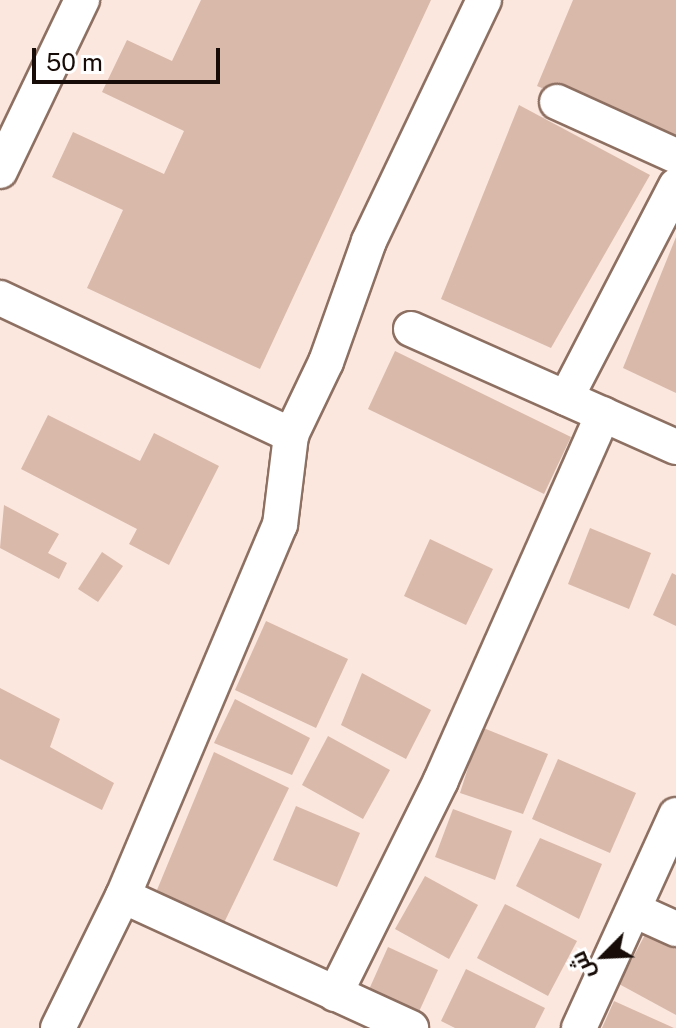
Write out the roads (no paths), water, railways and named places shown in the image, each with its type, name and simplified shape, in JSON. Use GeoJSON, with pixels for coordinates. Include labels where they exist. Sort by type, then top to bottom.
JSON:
{"type":"FeatureCollection","features":[{"type":"Feature","properties":{"kind":"street"},"geometry":{"type":"LineString","coordinates":[[0,171],[82,0]]}},
{"type":"Feature","properties":{"kind":"street"},"geometry":{"type":"LineString","coordinates":[[58,1028],[123,896],[280,525],[291,435],[326,362],[369,241],[484,0]]}},
{"type":"Feature","properties":{"kind":"street"},"geometry":{"type":"LineString","coordinates":[[557,102],[676,156]]}},
{"type":"Feature","properties":{"kind":"street"},"geometry":{"type":"LineString","coordinates":[[566,398],[676,186]]}},
{"type":"Feature","properties":{"kind":"street"},"geometry":{"type":"LineString","coordinates":[[0,298],[291,435]]}},
{"type":"Feature","properties":{"kind":"street"},"geometry":{"type":"LineString","coordinates":[[411,329],[676,447]]}},
{"type":"Feature","properties":{"kind":"street"},"geometry":{"type":"LineString","coordinates":[[335,994],[441,780],[603,414]]}},
{"type":"Feature","properties":{"kind":"street"},"geometry":{"type":"LineString","coordinates":[[579,1028],[676,815]]}},
{"type":"Feature","properties":{"kind":"street"},"geometry":{"type":"LineString","coordinates":[[123,896],[411,1028]]}},
{"type":"Feature","properties":{"kind":"street"},"geometry":{"type":"LineString","coordinates":[[634,910],[676,929]]}}]}
